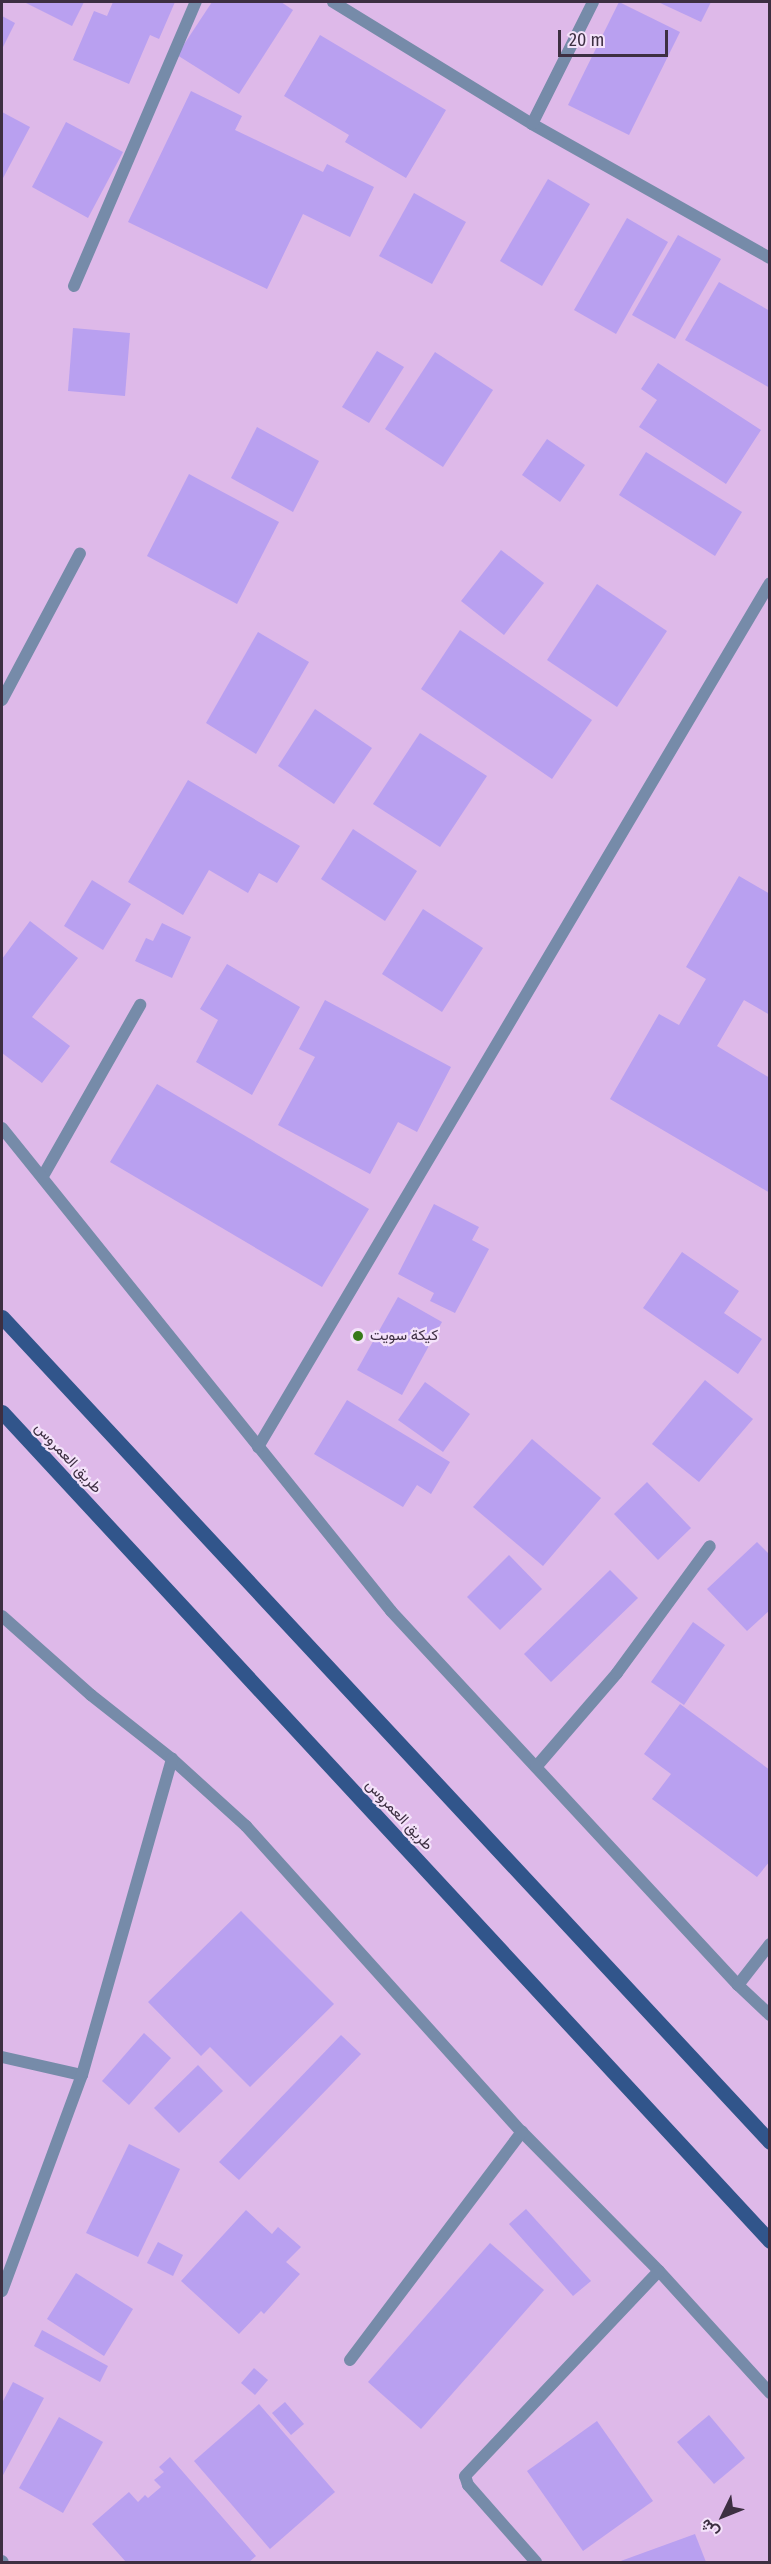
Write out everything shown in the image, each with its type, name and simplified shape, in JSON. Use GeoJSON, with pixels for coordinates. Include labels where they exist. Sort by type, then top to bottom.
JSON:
{"type":"FeatureCollection","features":[{"type":"Feature","properties":{"kind":"main road"},"geometry":{"type":"LineString","coordinates":[[2,1317],[770,2142]]}},
{"type":"Feature","properties":{"kind":"main road","name":"طريق العمروس"},"geometry":{"type":"LineString","coordinates":[[2,1412],[770,2241]]}},
{"type":"Feature","properties":{"kind":"street"},"geometry":{"type":"LineString","coordinates":[[74,286],[196,2]]}},
{"type":"Feature","properties":{"kind":"street"},"geometry":{"type":"LineString","coordinates":[[333,2],[532,124],[770,258]]}},
{"type":"Feature","properties":{"kind":"street"},"geometry":{"type":"LineString","coordinates":[[532,124],[593,2]]}},
{"type":"Feature","properties":{"kind":"street"},"geometry":{"type":"LineString","coordinates":[[2,700],[80,553]]}},
{"type":"Feature","properties":{"kind":"street"},"geometry":{"type":"LineString","coordinates":[[258,1447],[770,583]]}},
{"type":"Feature","properties":{"kind":"street"},"geometry":{"type":"LineString","coordinates":[[43,1176],[140,1005]]}},
{"type":"Feature","properties":{"kind":"street"},"geometry":{"type":"LineString","coordinates":[[2,1128],[43,1176],[391,1611],[738,1985],[770,2015]]}},
{"type":"Feature","properties":{"kind":"street"},"geometry":{"type":"LineString","coordinates":[[536,1767],[617,1673],[710,1546]]}},
{"type":"Feature","properties":{"kind":"street"},"geometry":{"type":"LineString","coordinates":[[2,1616],[91,1695],[172,1759],[246,1826],[522,2132],[659,2271],[770,2393]]}},
{"type":"Feature","properties":{"kind":"street"},"geometry":{"type":"LineString","coordinates":[[2,2291],[82,2075],[172,1759]]}},
{"type":"Feature","properties":{"kind":"street"},"geometry":{"type":"LineString","coordinates":[[738,1985],[770,1944]]}},
{"type":"Feature","properties":{"kind":"street"},"geometry":{"type":"LineString","coordinates":[[2,2057],[82,2075]]}},
{"type":"Feature","properties":{"kind":"street"},"geometry":{"type":"LineString","coordinates":[[350,2360],[522,2132]]}},
{"type":"Feature","properties":{"kind":"street"},"geometry":{"type":"LineString","coordinates":[[536,2562],[468,2484],[465,2476],[659,2271]]}},
{"type":"Feature","properties":{"kind":"building"},"geometry":{"type":"Polygon","coordinates":[[[24,2],[84,2],[72,26],[24,2]]]}},
{"type":"Feature","properties":{"kind":"building"},"geometry":{"type":"Polygon","coordinates":[[[113,2],[175,2],[159,39],[150,35],[129,84],[73,60],[94,11],[107,16],[113,2]]]}},
{"type":"Feature","properties":{"kind":"building"},"geometry":{"type":"Polygon","coordinates":[[[212,2],[281,2],[293,10],[239,94],[177,55],[212,2]]]}},
{"type":"Feature","properties":{"kind":"building"},"geometry":{"type":"Polygon","coordinates":[[[619,2],[680,32],[629,135],[568,105],[619,2]]]}},
{"type":"Feature","properties":{"kind":"building"},"geometry":{"type":"Polygon","coordinates":[[[658,2],[711,2],[701,22],[658,2]]]}},
{"type":"Feature","properties":{"kind":"building"},"geometry":{"type":"Polygon","coordinates":[[[2,16],[15,23],[2,49],[2,16]]]}},
{"type":"Feature","properties":{"kind":"building"},"geometry":{"type":"Polygon","coordinates":[[[320,35],[446,110],[406,178],[345,142],[349,135],[284,96],[320,35]]]}},
{"type":"Feature","properties":{"kind":"building"},"geometry":{"type":"Polygon","coordinates":[[[191,91],[242,116],[235,130],[323,172],[327,164],[374,187],[350,237],[303,214],[267,289],[128,222],[191,91]]]}},
{"type":"Feature","properties":{"kind":"building"},"geometry":{"type":"Polygon","coordinates":[[[2,112],[30,127],[2,180],[2,112]]]}},
{"type":"Feature","properties":{"kind":"building"},"geometry":{"type":"Polygon","coordinates":[[[66,122],[123,152],[88,218],[32,187],[66,122]]]}},
{"type":"Feature","properties":{"kind":"building"},"geometry":{"type":"Polygon","coordinates":[[[548,179],[590,204],[542,286],[500,261],[548,179]]]}},
{"type":"Feature","properties":{"kind":"building"},"geometry":{"type":"Polygon","coordinates":[[[414,193],[466,222],[432,284],[379,256],[414,193]]]}},
{"type":"Feature","properties":{"kind":"building"},"geometry":{"type":"Polygon","coordinates":[[[627,218],[668,242],[616,334],[574,310],[627,218]]]}},
{"type":"Feature","properties":{"kind":"building"},"geometry":{"type":"Polygon","coordinates":[[[678,235],[721,259],[675,339],[632,315],[678,235]]]}},
{"type":"Feature","properties":{"kind":"building"},"geometry":{"type":"Polygon","coordinates":[[[719,282],[770,311],[770,388],[685,340],[719,282]]]}},
{"type":"Feature","properties":{"kind":"building"},"geometry":{"type":"Polygon","coordinates":[[[73,328],[130,333],[125,396],[68,391],[73,328]]]}},
{"type":"Feature","properties":{"kind":"building"},"geometry":{"type":"Polygon","coordinates":[[[377,351],[404,367],[369,423],[342,407],[377,351]]]}},
{"type":"Feature","properties":{"kind":"building"},"geometry":{"type":"Polygon","coordinates":[[[435,352],[493,390],[443,467],[385,429],[435,352]]]}},
{"type":"Feature","properties":{"kind":"building"},"geometry":{"type":"Polygon","coordinates":[[[658,363],[761,430],[726,484],[639,427],[657,400],[641,389],[658,363]]]}},
{"type":"Feature","properties":{"kind":"building"},"geometry":{"type":"Polygon","coordinates":[[[257,427],[319,461],[293,512],[231,478],[257,427]]]}},
{"type":"Feature","properties":{"kind":"building"},"geometry":{"type":"Polygon","coordinates":[[[547,439],[585,465],[560,502],[522,475],[547,439]]]}},
{"type":"Feature","properties":{"kind":"building"},"geometry":{"type":"Polygon","coordinates":[[[646,452],[742,512],[715,556],[619,495],[646,452]]]}},
{"type":"Feature","properties":{"kind":"building"},"geometry":{"type":"Polygon","coordinates":[[[189,474],[279,522],[237,604],[147,556],[189,474]]]}},
{"type":"Feature","properties":{"kind":"building"},"geometry":{"type":"Polygon","coordinates":[[[501,550],[544,583],[504,635],[461,601],[501,550]]]}},
{"type":"Feature","properties":{"kind":"building"},"geometry":{"type":"Polygon","coordinates":[[[597,584],[667,631],[617,707],[547,660],[597,584]]]}},
{"type":"Feature","properties":{"kind":"building"},"geometry":{"type":"Polygon","coordinates":[[[460,630],[592,720],[552,779],[421,689],[460,630]]]}},
{"type":"Feature","properties":{"kind":"building"},"geometry":{"type":"Polygon","coordinates":[[[258,632],[309,662],[256,754],[206,723],[258,632]]]}},
{"type":"Feature","properties":{"kind":"building"},"geometry":{"type":"Polygon","coordinates":[[[315,709],[372,748],[334,804],[278,766],[315,709]]]}},
{"type":"Feature","properties":{"kind":"building"},"geometry":{"type":"Polygon","coordinates":[[[420,733],[487,776],[440,847],[373,804],[420,733]]]}},
{"type":"Feature","properties":{"kind":"building"},"geometry":{"type":"Polygon","coordinates":[[[188,780],[300,846],[277,883],[259,873],[248,893],[209,870],[183,915],[128,882],[188,780]]]}},
{"type":"Feature","properties":{"kind":"building"},"geometry":{"type":"Polygon","coordinates":[[[353,829],[417,871],[385,921],[321,879],[353,829]]]}},
{"type":"Feature","properties":{"kind":"building"},"geometry":{"type":"Polygon","coordinates":[[[739,876],[770,894],[770,1015],[744,1000],[717,1046],[770,1078],[770,1193],[610,1099],[659,1014],[679,1025],[706,979],[686,967],[739,876]]]}},
{"type":"Feature","properties":{"kind":"building"},"geometry":{"type":"Polygon","coordinates":[[[92,880],[131,904],[103,950],[64,926],[92,880]]]}},
{"type":"Feature","properties":{"kind":"building"},"geometry":{"type":"Polygon","coordinates":[[[423,909],[483,948],[442,1012],[382,974],[423,909]]]}},
{"type":"Feature","properties":{"kind":"building"},"geometry":{"type":"Polygon","coordinates":[[[30,921],[78,958],[32,1017],[70,1046],[42,1083],[2,1053],[2,959],[30,921]]]}},
{"type":"Feature","properties":{"kind":"building"},"geometry":{"type":"Polygon","coordinates":[[[162,923],[191,937],[172,978],[135,961],[146,938],[153,941],[162,923]]]}},
{"type":"Feature","properties":{"kind":"building"},"geometry":{"type":"Polygon","coordinates":[[[227,964],[300,1007],[252,1095],[196,1062],[218,1020],[200,1009],[227,964]]]}},
{"type":"Feature","properties":{"kind":"building"},"geometry":{"type":"Polygon","coordinates":[[[325,1000],[451,1067],[417,1132],[398,1122],[370,1174],[278,1125],[315,1057],[299,1049],[325,1000]]]}},
{"type":"Feature","properties":{"kind":"building"},"geometry":{"type":"Polygon","coordinates":[[[157,1084],[369,1209],[322,1287],[110,1162],[157,1084]]]}},
{"type":"Feature","properties":{"kind":"building"},"geometry":{"type":"Polygon","coordinates":[[[434,1204],[479,1227],[472,1240],[489,1249],[455,1313],[430,1301],[434,1293],[398,1274],[434,1204]]]}},
{"type":"Feature","properties":{"kind":"building"},"geometry":{"type":"Polygon","coordinates":[[[682,1252],[739,1291],[724,1313],[762,1339],[738,1374],[643,1308],[682,1252]]]}},
{"type":"Feature","properties":{"kind":"building"},"geometry":{"type":"Polygon","coordinates":[[[398,1297],[442,1322],[402,1395],[357,1370],[398,1297]]]}},
{"type":"Feature","properties":{"kind":"building"},"geometry":{"type":"Polygon","coordinates":[[[705,1380],[753,1419],[699,1482],[652,1444],[705,1380]]]}},
{"type":"Feature","properties":{"kind":"building"},"geometry":{"type":"Polygon","coordinates":[[[425,1382],[470,1414],[443,1452],[398,1420],[425,1382]]]}},
{"type":"Feature","properties":{"kind":"building"},"geometry":{"type":"Polygon","coordinates":[[[347,1400],[450,1462],[431,1494],[417,1485],[403,1507],[314,1454],[347,1400]]]}},
{"type":"Feature","properties":{"kind":"building"},"geometry":{"type":"Polygon","coordinates":[[[532,1439],[601,1498],[543,1566],[473,1507],[532,1439]]]}},
{"type":"Feature","properties":{"kind":"building"},"geometry":{"type":"Polygon","coordinates":[[[647,1482],[691,1528],[658,1560],[614,1514],[647,1482]]]}},
{"type":"Feature","properties":{"kind":"building"},"geometry":{"type":"Polygon","coordinates":[[[757,1542],[770,1555],[770,1610],[747,1631],[707,1589],[757,1542]]]}},
{"type":"Feature","properties":{"kind":"building"},"geometry":{"type":"Polygon","coordinates":[[[509,1555],[542,1589],[500,1630],[467,1597],[509,1555]]]}},
{"type":"Feature","properties":{"kind":"building"},"geometry":{"type":"Polygon","coordinates":[[[610,1570],[638,1598],[551,1682],[524,1654],[610,1570]]]}},
{"type":"Feature","properties":{"kind":"building"},"geometry":{"type":"Polygon","coordinates":[[[693,1622],[725,1645],[684,1705],[651,1682],[693,1622]]]}},
{"type":"Feature","properties":{"kind":"building"},"geometry":{"type":"Polygon","coordinates":[[[680,1704],[770,1770],[770,1861],[757,1877],[652,1799],[671,1774],[644,1754],[680,1704]]]}},
{"type":"Feature","properties":{"kind":"building"},"geometry":{"type":"Polygon","coordinates":[[[241,1911],[334,2004],[250,2087],[210,2047],[201,2056],[148,2002],[241,1911]]]}},
{"type":"Feature","properties":{"kind":"building"},"geometry":{"type":"Polygon","coordinates":[[[144,2033],[171,2058],[129,2105],[102,2081],[144,2033]]]}},
{"type":"Feature","properties":{"kind":"building"},"geometry":{"type":"Polygon","coordinates":[[[341,2035],[361,2054],[239,2180],[219,2162],[341,2035]]]}},
{"type":"Feature","properties":{"kind":"building"},"geometry":{"type":"Polygon","coordinates":[[[198,2065],[223,2091],[179,2133],[154,2108],[198,2065]]]}},
{"type":"Feature","properties":{"kind":"building"},"geometry":{"type":"Polygon","coordinates":[[[129,2144],[180,2169],[138,2257],[86,2233],[129,2144]]]}},
{"type":"Feature","properties":{"kind":"building"},"geometry":{"type":"Polygon","coordinates":[[[526,2209],[591,2281],[573,2296],[509,2224],[526,2209]]]}},
{"type":"Feature","properties":{"kind":"building"},"geometry":{"type":"Polygon","coordinates":[[[246,2210],[272,2234],[278,2227],[301,2247],[286,2262],[300,2274],[264,2314],[261,2311],[239,2334],[181,2281],[246,2210]]]}},
{"type":"Feature","properties":{"kind":"building"},"geometry":{"type":"Polygon","coordinates":[[[158,2242],[183,2255],[173,2276],[147,2263],[158,2242]]]}},
{"type":"Feature","properties":{"kind":"building"},"geometry":{"type":"Polygon","coordinates":[[[490,2243],[544,2290],[421,2429],[368,2382],[490,2243]]]}},
{"type":"Feature","properties":{"kind":"building"},"geometry":{"type":"Polygon","coordinates":[[[76,2273],[133,2309],[104,2356],[47,2319],[76,2273]]]}},
{"type":"Feature","properties":{"kind":"building"},"geometry":{"type":"Polygon","coordinates":[[[42,2330],[108,2366],[100,2382],[34,2346],[42,2330]]]}},
{"type":"Feature","properties":{"kind":"building"},"geometry":{"type":"Polygon","coordinates":[[[254,2368],[268,2380],[255,2395],[241,2383],[254,2368]]]}},
{"type":"Feature","properties":{"kind":"building"},"geometry":{"type":"Polygon","coordinates":[[[13,2382],[44,2398],[2,2477],[2,2403],[13,2382]]]}},
{"type":"Feature","properties":{"kind":"building"},"geometry":{"type":"Polygon","coordinates":[[[285,2402],[304,2424],[291,2435],[272,2413],[285,2402]]]}},
{"type":"Feature","properties":{"kind":"building"},"geometry":{"type":"Polygon","coordinates":[[[259,2404],[335,2492],[270,2549],[194,2461],[259,2404]]]}},
{"type":"Feature","properties":{"kind":"building"},"geometry":{"type":"Polygon","coordinates":[[[709,2415],[745,2458],[714,2484],[677,2442],[709,2415]]]}},
{"type":"Feature","properties":{"kind":"building"},"geometry":{"type":"Polygon","coordinates":[[[59,2417],[103,2442],[63,2513],[19,2488],[59,2417]]]}},
{"type":"Feature","properties":{"kind":"building"},"geometry":{"type":"Polygon","coordinates":[[[597,2421],[653,2501],[583,2551],[527,2471],[597,2421]]]}},
{"type":"Feature","properties":{"kind":"building"},"geometry":{"type":"Polygon","coordinates":[[[170,2457],[256,2556],[249,2562],[126,2562],[92,2524],[129,2492],[138,2502],[145,2495],[148,2498],[161,2487],[154,2480],[164,2472],[159,2467],[170,2457]]]}},
{"type":"Feature","properties":{"kind":"building"},"geometry":{"type":"Polygon","coordinates":[[[695,2534],[706,2562],[618,2562],[695,2534]]]}},
{"type":"Feature","properties":{"kind":"place","name":"كيكة سويت"},"geometry":{"type":"Point","coordinates":[358,1336]}}]}
